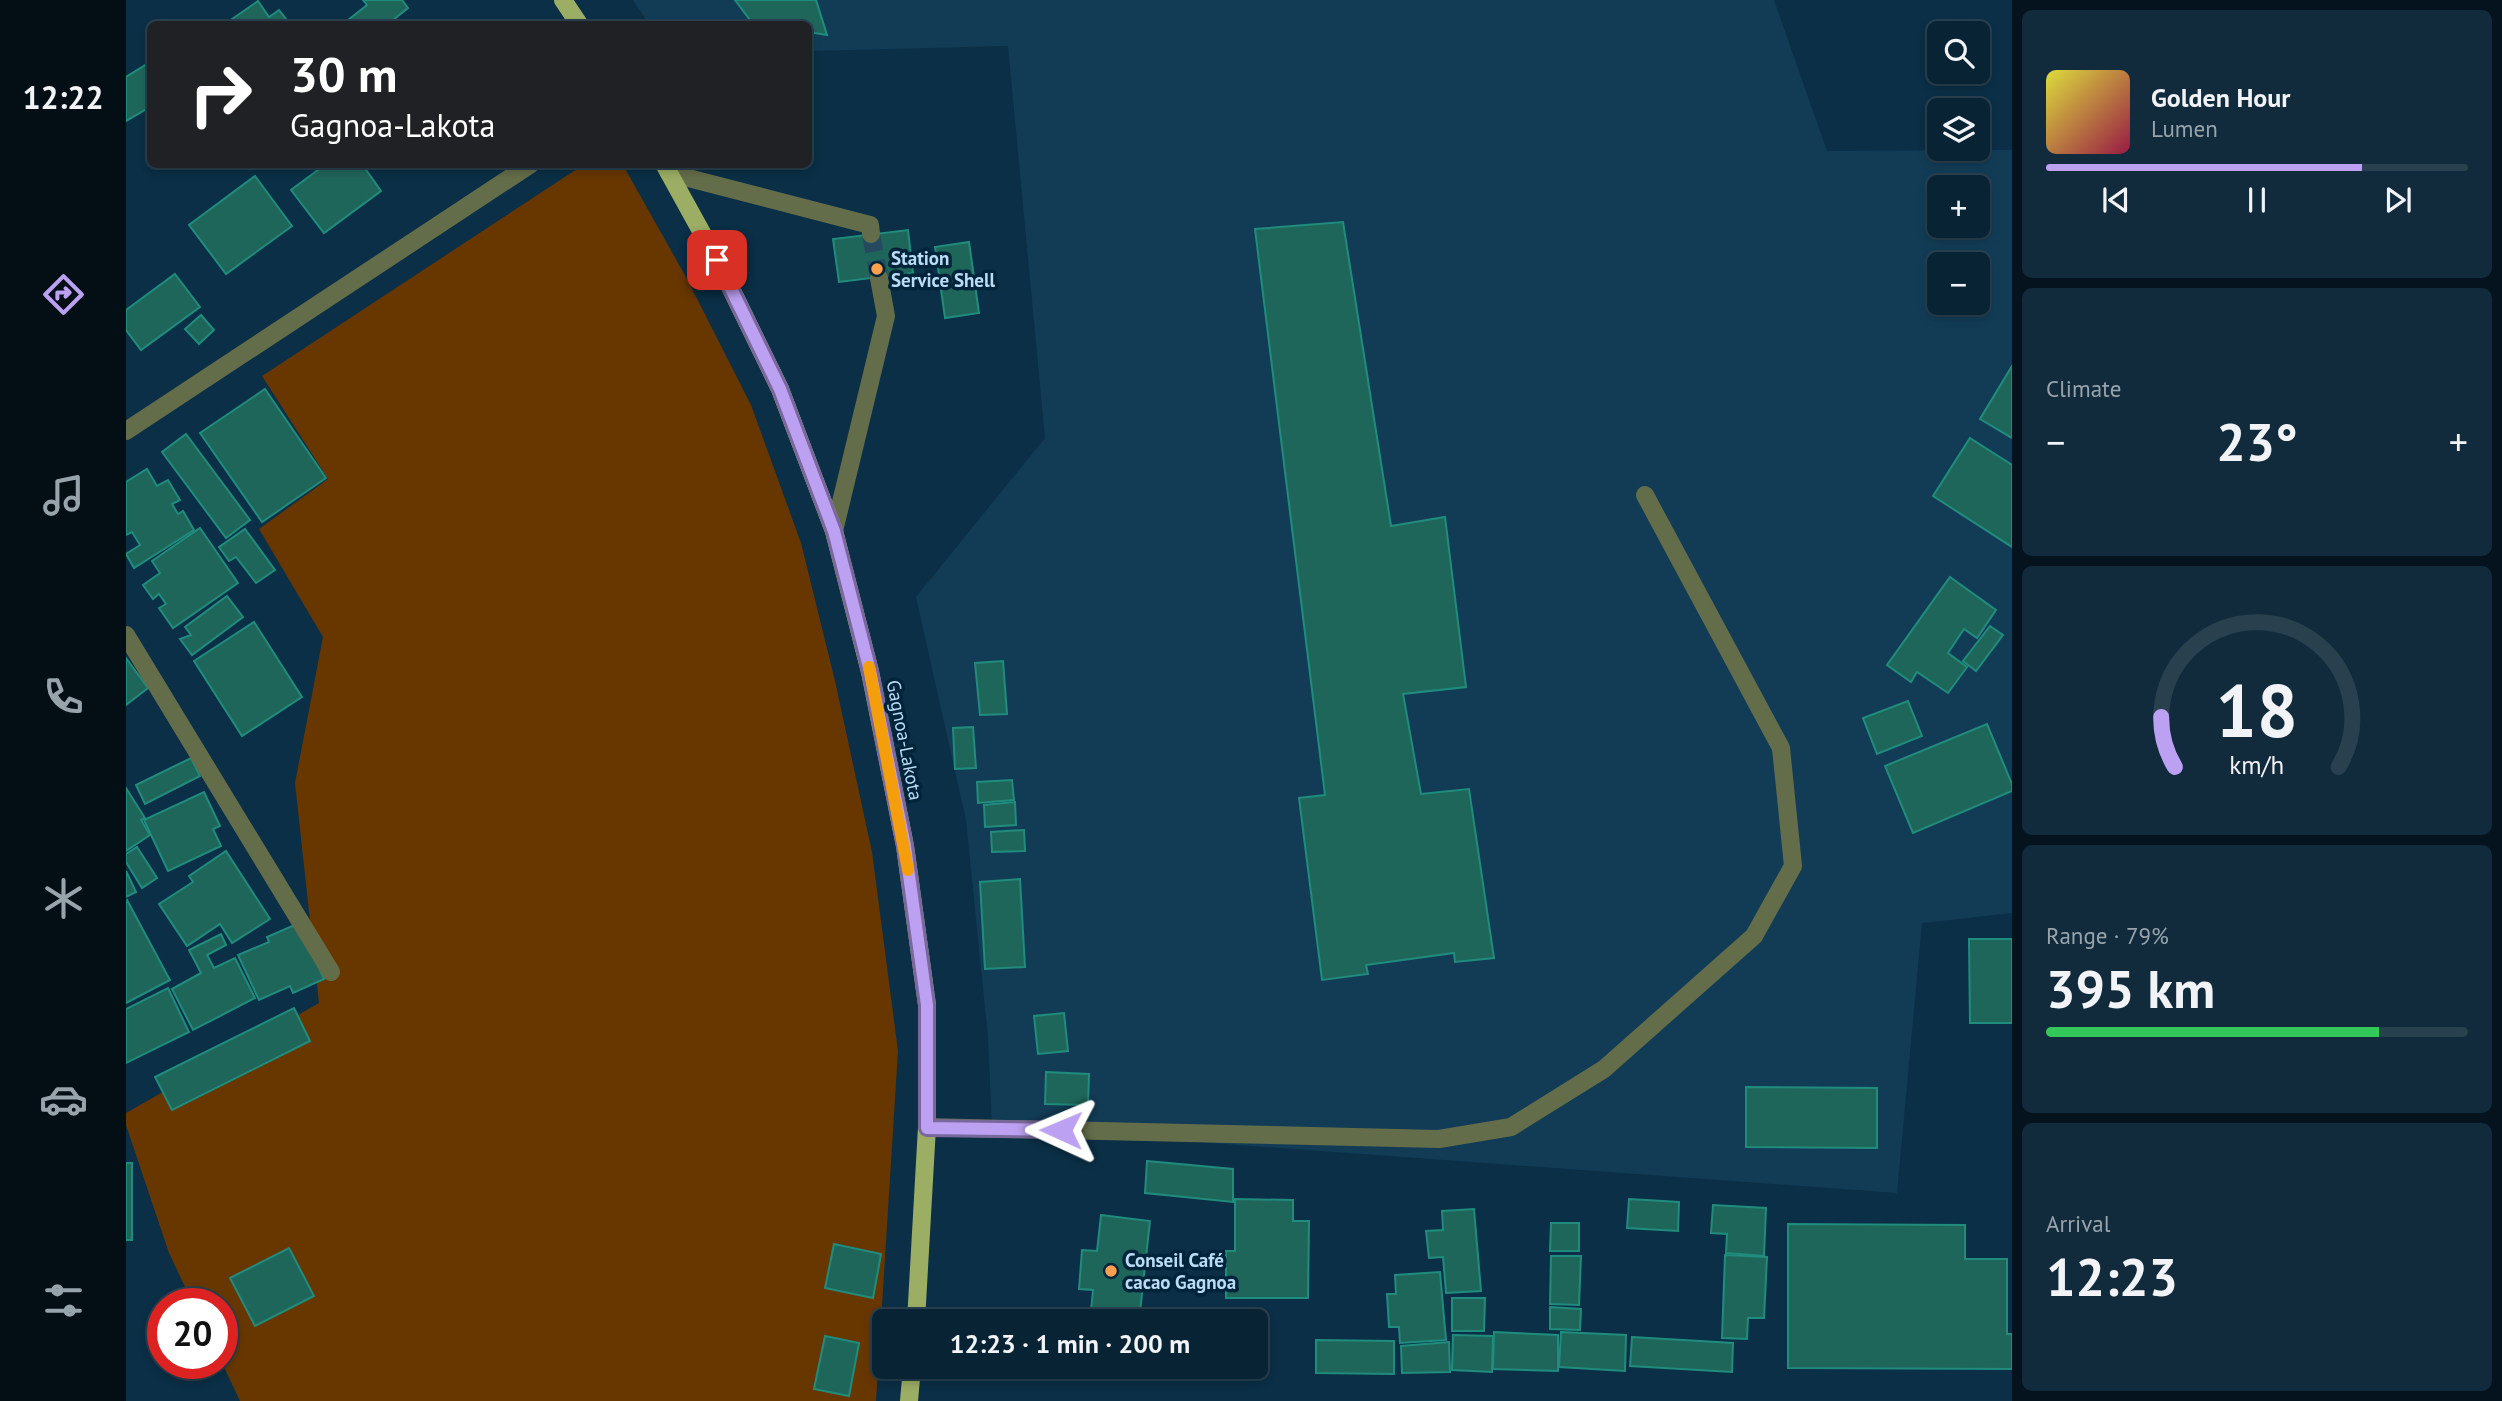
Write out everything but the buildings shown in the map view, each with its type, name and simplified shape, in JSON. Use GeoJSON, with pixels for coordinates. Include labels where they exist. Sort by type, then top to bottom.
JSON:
{"type":"FeatureCollection","features":[{"type":"Feature","properties":{"kind":"main road"},"geometry":{"type":"LineString","coordinates":[[563,0],[577,21]]}},
{"type":"Feature","properties":{"kind":"main road","name":"Gagnoa-Lakota"},"geometry":{"type":"LineString","coordinates":[[667,169],[717,260],[780,389],[834,531],[870,671],[905,846],[927,1005],[927,1128],[917,1309]]}},
{"type":"Feature","properties":{"kind":"main road"},"geometry":{"type":"LineString","coordinates":[[909,1401],[911,1379]]}},
{"type":"Feature","properties":{"kind":"street"},"geometry":{"type":"LineString","coordinates":[[126,430],[525,168]]}},
{"type":"Feature","properties":{"kind":"street"},"geometry":{"type":"LineString","coordinates":[[667,169],[870,225],[871,234]]}},
{"type":"Feature","properties":{"kind":"street"},"geometry":{"type":"LineString","coordinates":[[834,531],[886,316],[879,278]]}},
{"type":"Feature","properties":{"kind":"street"},"geometry":{"type":"LineString","coordinates":[[927,1128],[1439,1139],[1511,1127],[1604,1069],[1624,1052],[1754,936],[1793,866],[1781,748],[1645,495]]}},
{"type":"Feature","properties":{"kind":"street"},"geometry":{"type":"LineString","coordinates":[[126,635],[331,972]]}},
{"type":"Feature","properties":{"kind":"shaded area"},"geometry":{"type":"Polygon","coordinates":[[[633,0],[1774,0],[1827,151],[1927,150],[1927,161],[1990,161],[1990,150],[2012,150],[2012,913],[1922,923],[1897,1193],[992,1127],[988,1037],[966,820],[916,597],[1045,438],[1008,46],[812,51],[812,21],[647,21],[633,0]]]}},
{"type":"Feature","properties":{"kind":"shaded area"},"geometry":{"type":"Polygon","coordinates":[[[578,168],[625,168],[686,277],[751,405],[801,543],[835,681],[872,852],[898,1051],[882,1309],[872,1309],[872,1379],[877,1379],[876,1401],[240,1401],[230,1379],[238,1379],[238,1288],[185,1288],[169,1253],[126,1125],[126,1113],[319,1003],[295,783],[323,637],[259,529],[328,479],[262,376],[578,168]]]}},
{"type":"Feature","properties":{"kind":"tunnel"},"geometry":{"type":"LineString","coordinates":[[871,234],[879,278]]}},
{"type":"Feature","properties":{"kind":"slow traffic"},"geometry":{"type":"LineString","coordinates":[[869,667],[908,870]]}},
{"type":"Feature","properties":{"kind":"place","name":"Station Service Shell"},"geometry":{"type":"Point","coordinates":[877,269]}},
{"type":"Feature","properties":{"kind":"place","name":"Conseil Café cacao Gagnoa"},"geometry":{"type":"Point","coordinates":[1111,1271]}},
{"type":"Feature","properties":{"kind":"route"},"geometry":{"type":"LineString","coordinates":[[717,260],[780,389],[834,531],[870,671],[905,846],[927,1005],[927,1128],[1061,1130]]}}]}
